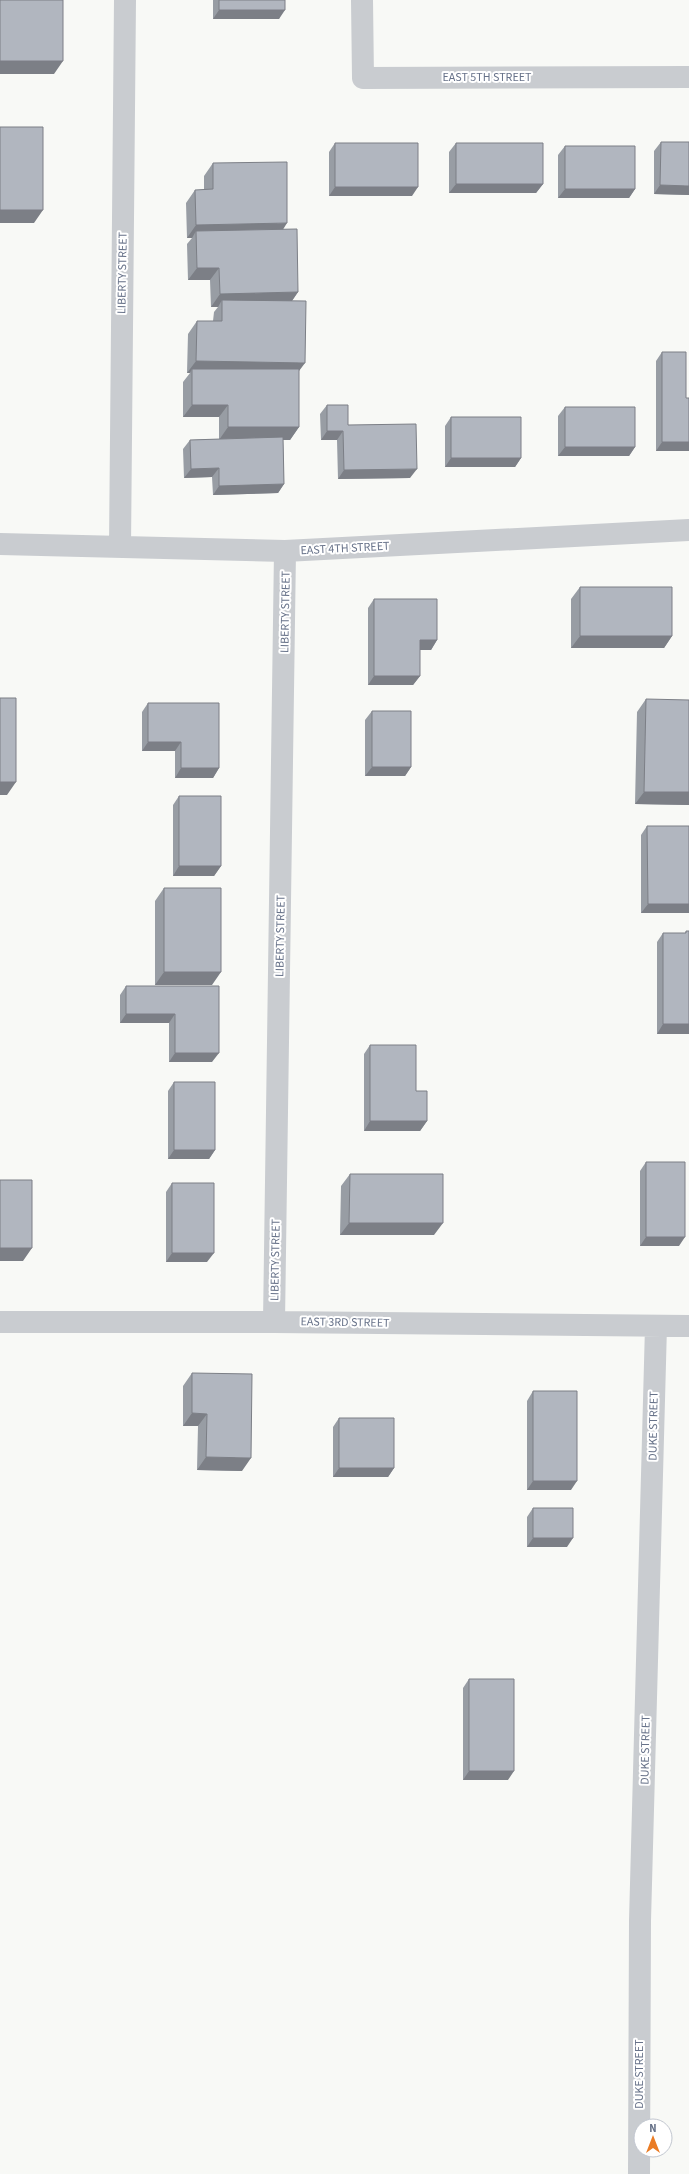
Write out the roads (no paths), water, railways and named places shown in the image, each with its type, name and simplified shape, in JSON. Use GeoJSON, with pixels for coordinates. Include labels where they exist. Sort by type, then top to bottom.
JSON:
{"type":"FeatureCollection","features":[{"type":"Feature","properties":{"kind":"street","name":"LIBERTY STREET"},"geometry":{"type":"LineString","coordinates":[[120,547],[125,0]]}},
{"type":"Feature","properties":{"kind":"street","name":"EAST 5TH STREET"},"geometry":{"type":"LineString","coordinates":[[362,0],[363,78],[689,77]]}},
{"type":"Feature","properties":{"kind":"street","name":"EAST 4TH STREET"},"geometry":{"type":"LineString","coordinates":[[0,544],[286,551],[689,530]]}},
{"type":"Feature","properties":{"kind":"street","name":"LIBERTY STREET"},"geometry":{"type":"LineString","coordinates":[[274,1322],[286,551]]}},
{"type":"Feature","properties":{"kind":"street","name":"EAST 3RD STREET"},"geometry":{"type":"LineString","coordinates":[[0,1322],[274,1322],[689,1326]]}},
{"type":"Feature","properties":{"kind":"street","name":"DUKE STREET"},"geometry":{"type":"LineString","coordinates":[[639,2174],[640,1921],[656,1326]]}}]}
